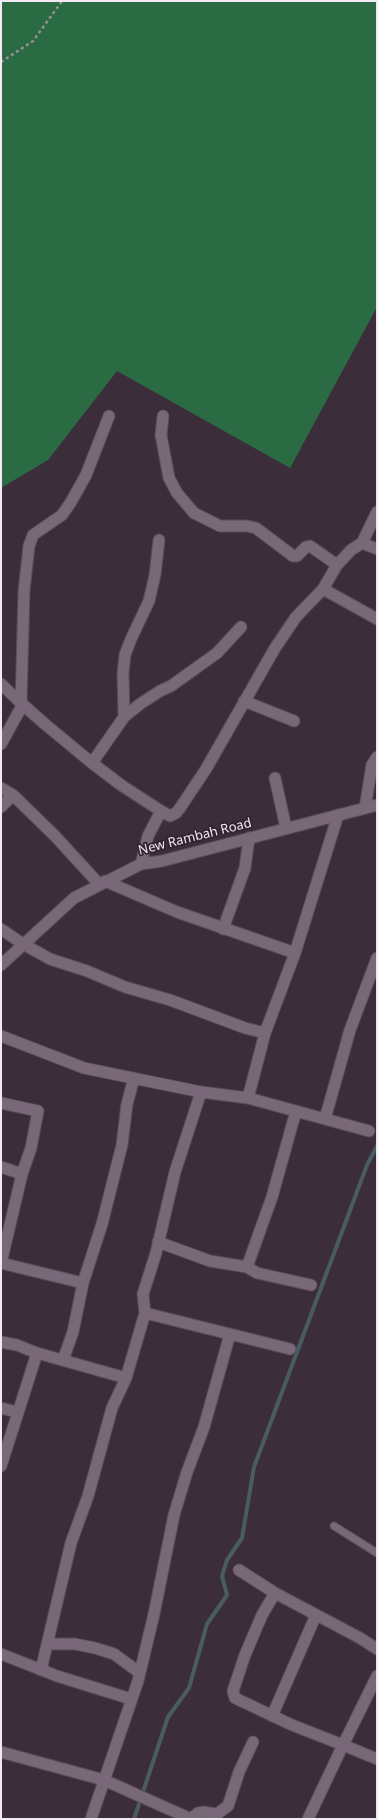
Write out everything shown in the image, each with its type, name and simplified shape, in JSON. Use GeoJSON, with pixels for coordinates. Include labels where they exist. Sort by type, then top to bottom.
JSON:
{"type":"FeatureCollection","features":[{"type":"Feature","properties":{"kind":"street"},"geometry":{"type":"LineString","coordinates":[[1,744],[22,703],[24,591],[29,546],[33,535],[62,516],[71,502],[86,475],[109,416]]}},
{"type":"Feature","properties":{"kind":"street"},"geometry":{"type":"LineString","coordinates":[[163,416],[161,435],[169,478],[177,493],[194,513],[220,526],[247,526],[256,528],[293,556],[297,556],[306,547],[310,546],[337,565]]}},
{"type":"Feature","properties":{"kind":"street"},"geometry":{"type":"LineString","coordinates":[[1,684],[46,725],[92,763],[121,785],[170,816],[176,813],[180,808],[206,769],[275,648],[296,617],[323,589],[337,565],[351,550],[362,542],[377,512]]}},
{"type":"Feature","properties":{"kind":"street"},"geometry":{"type":"LineString","coordinates":[[124,717],[123,672],[125,655],[149,601],[155,575],[159,540]]}},
{"type":"Feature","properties":{"kind":"street"},"geometry":{"type":"LineString","coordinates":[[362,542],[377,549]]}},
{"type":"Feature","properties":{"kind":"street"},"geometry":{"type":"LineString","coordinates":[[323,589],[377,619]]}},
{"type":"Feature","properties":{"kind":"street"},"geometry":{"type":"LineString","coordinates":[[92,763],[124,717],[140,704],[171,686],[217,653],[241,627]]}},
{"type":"Feature","properties":{"kind":"street"},"geometry":{"type":"LineString","coordinates":[[244,701],[294,721]]}},
{"type":"Feature","properties":{"kind":"street"},"geometry":{"type":"LineString","coordinates":[[365,808],[372,765],[377,756]]}},
{"type":"Feature","properties":{"kind":"street"},"geometry":{"type":"LineString","coordinates":[[276,778],[286,828]]}},
{"type":"Feature","properties":{"kind":"street"},"geometry":{"type":"LineString","coordinates":[[1,788],[13,795],[102,882],[149,902],[295,953]]}},
{"type":"Feature","properties":{"kind":"street"},"geometry":{"type":"LineString","coordinates":[[1,807],[13,795]]}},
{"type":"Feature","properties":{"kind":"street","name":"New Rambah Road"},"geometry":{"type":"LineString","coordinates":[[1,965],[74,898],[102,882],[141,864],[162,861],[377,805]]}},
{"type":"Feature","properties":{"kind":"street"},"geometry":{"type":"LineString","coordinates":[[141,864],[148,836],[160,811]]}},
{"type":"Feature","properties":{"kind":"street"},"geometry":{"type":"LineString","coordinates":[[248,1098],[264,1033],[295,953],[338,815]]}},
{"type":"Feature","properties":{"kind":"street"},"geometry":{"type":"LineString","coordinates":[[223,929],[245,868],[248,838]]}},
{"type":"Feature","properties":{"kind":"street"},"geometry":{"type":"LineString","coordinates":[[1,929],[23,944],[50,959],[87,971],[125,987],[170,1000],[245,1028],[264,1033]]}},
{"type":"Feature","properties":{"kind":"street"},"geometry":{"type":"LineString","coordinates":[[325,1119],[350,1030],[377,958]]}},
{"type":"Feature","properties":{"kind":"street"},"geometry":{"type":"LineString","coordinates":[[1,1036],[84,1068],[201,1092],[248,1098],[370,1131]]}},
{"type":"Feature","properties":{"kind":"street"},"geometry":{"type":"LineString","coordinates":[[63,1360],[73,1332],[83,1283],[102,1224],[122,1145],[127,1104],[134,1078]]}},
{"type":"Feature","properties":{"kind":"street"},"geometry":{"type":"LineString","coordinates":[[41,1670],[71,1544],[88,1496],[112,1408],[126,1378],[145,1313],[143,1294],[158,1242],[175,1172],[201,1092]]}},
{"type":"Feature","properties":{"kind":"street"},"geometry":{"type":"LineString","coordinates":[[1,1102],[38,1111],[31,1148],[22,1174],[1,1263],[83,1283]]}},
{"type":"Feature","properties":{"kind":"street"},"geometry":{"type":"LineString","coordinates":[[247,1267],[272,1197],[296,1111]]}},
{"type":"Feature","properties":{"kind":"street"},"geometry":{"type":"LineString","coordinates":[[1,1167],[22,1174]]}},
{"type":"Feature","properties":{"kind":"street"},"geometry":{"type":"LineString","coordinates":[[158,1242],[210,1261],[247,1267],[257,1273],[311,1285]]}},
{"type":"Feature","properties":{"kind":"street"},"geometry":{"type":"LineString","coordinates":[[145,1313],[290,1349]]}},
{"type":"Feature","properties":{"kind":"street"},"geometry":{"type":"LineString","coordinates":[[91,1819],[140,1673],[154,1614],[174,1515],[186,1472],[204,1427],[230,1334]]}},
{"type":"Feature","properties":{"kind":"street"},"geometry":{"type":"LineString","coordinates":[[1,1342],[126,1378]]}},
{"type":"Feature","properties":{"kind":"street"},"geometry":{"type":"LineString","coordinates":[[1,1466],[3,1453],[37,1353]]}},
{"type":"Feature","properties":{"kind":"street"},"geometry":{"type":"LineString","coordinates":[[1,1408],[17,1412]]}},
{"type":"Feature","properties":{"kind":"street"},"geometry":{"type":"LineString","coordinates":[[239,1570],[274,1593],[377,1649]]}},
{"type":"Feature","properties":{"kind":"street"},"geometry":{"type":"LineString","coordinates":[[274,1593],[262,1615],[233,1691],[235,1698],[272,1716],[377,1759]]}},
{"type":"Feature","properties":{"kind":"street"},"geometry":{"type":"LineString","coordinates":[[272,1716],[316,1615]]}},
{"type":"Feature","properties":{"kind":"street"},"geometry":{"type":"LineString","coordinates":[[47,1644],[75,1644],[95,1648],[114,1654],[140,1673]]}},
{"type":"Feature","properties":{"kind":"street"},"geometry":{"type":"LineString","coordinates":[[1,1654],[41,1670],[132,1699]]}},
{"type":"Feature","properties":{"kind":"street"},"geometry":{"type":"LineString","coordinates":[[308,1819],[377,1676]]}},
{"type":"Feature","properties":{"kind":"street"},"geometry":{"type":"LineString","coordinates":[[1,1752],[104,1780],[191,1819],[198,1813],[203,1812],[217,1814],[228,1806],[239,1772],[253,1742]]}},
{"type":"Feature","properties":{"kind":"lane"},"geometry":{"type":"LineString","coordinates":[[334,1526],[377,1553]]}},
{"type":"Feature","properties":{"kind":"path"},"geometry":{"type":"LineString","coordinates":[[1,62],[33,41],[62,1]]}},
{"type":"Feature","properties":{"kind":"green space"},"geometry":{"type":"Polygon","coordinates":[[[1,1],[377,1],[377,307],[290,468],[117,371],[48,460],[1,488],[1,1]]]}},
{"type":"Feature","properties":{"kind":"waterway"},"geometry":{"type":"LineString","coordinates":[[134,1819],[168,1717],[189,1688],[207,1624],[227,1595],[222,1576],[227,1560],[242,1538],[254,1467],[367,1165],[377,1146]]}}]}
